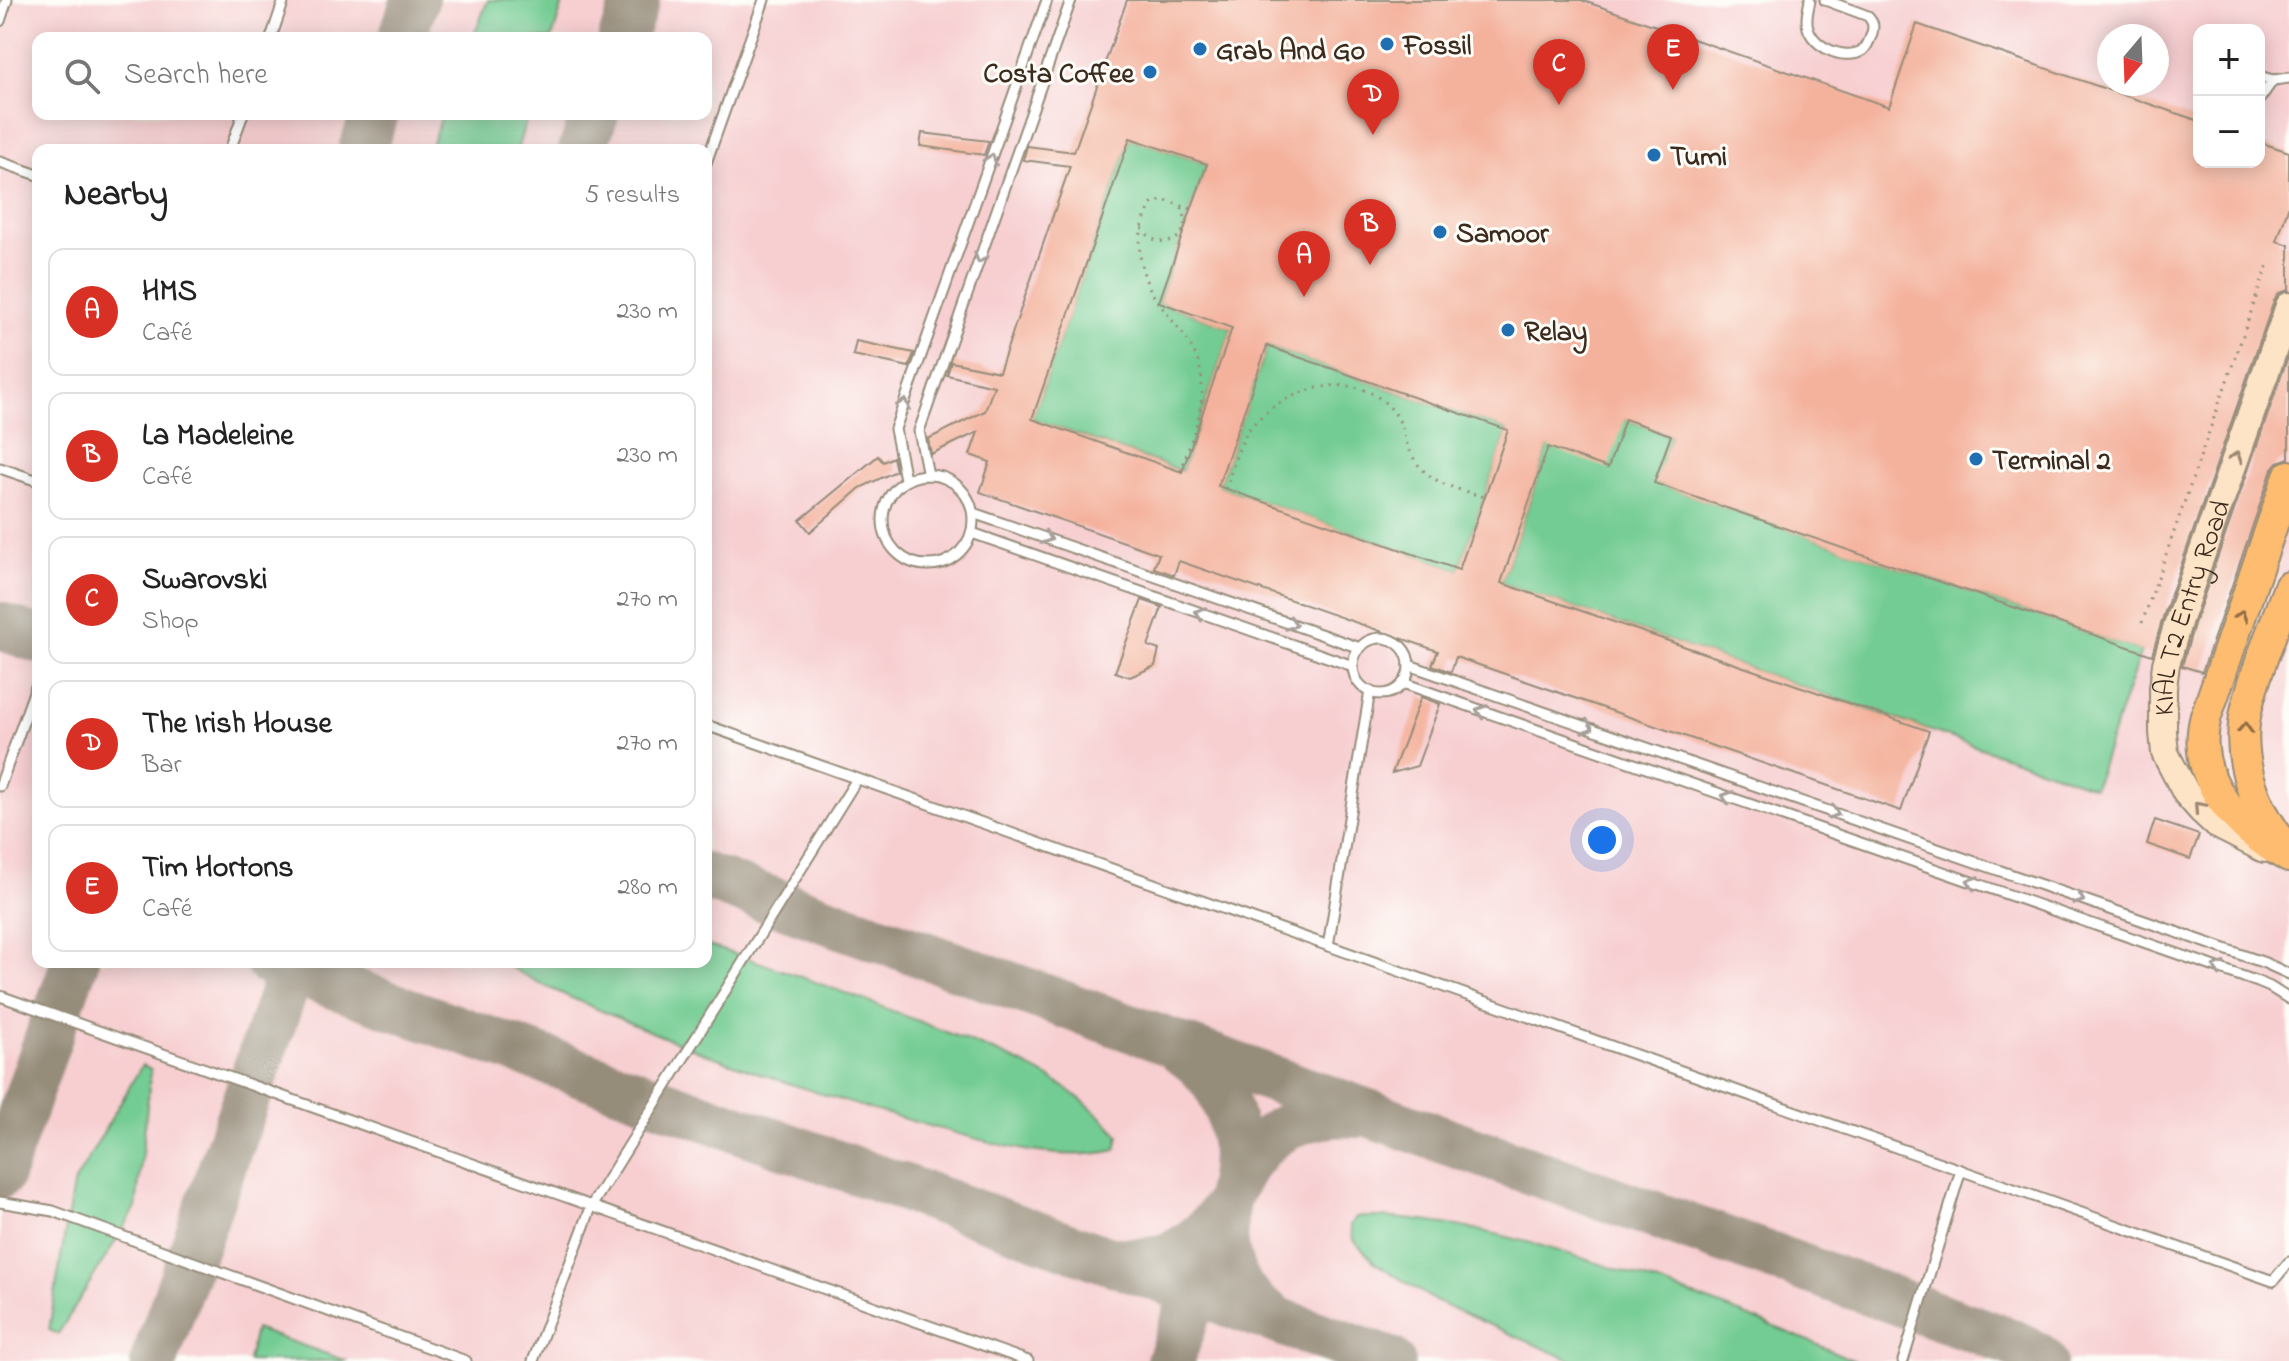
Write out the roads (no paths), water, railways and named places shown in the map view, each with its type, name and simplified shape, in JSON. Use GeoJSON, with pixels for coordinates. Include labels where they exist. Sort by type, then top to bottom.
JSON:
{"type":"FeatureCollection","features":[{"type":"Feature","properties":{"kind":"main road","name":"KIAL T2 Entry Road"},"geometry":{"type":"LineString","coordinates":[[2289,306],[2175,630],[2166,664],[2162,710],[2165,753],[2186,793],[2217,825],[2289,859]]}},
{"type":"Feature","properties":{"kind":"main road","name":"KIAL T2 Entry Road"},"geometry":{"type":"LineString","coordinates":[[2289,476],[2206,716],[2202,742],[2206,770],[2225,802],[2249,830],[2289,859]]}},
{"type":"Feature","properties":{"kind":"main road"},"geometry":{"type":"LineString","coordinates":[[2289,587],[2247,704],[2244,747],[2246,768],[2258,805],[2289,851]]}},
{"type":"Feature","properties":{"kind":"lane"},"geometry":{"type":"LineString","coordinates":[[0,21],[7,0]]}},
{"type":"Feature","properties":{"kind":"lane"},"geometry":{"type":"LineString","coordinates":[[273,32],[284,0]]}},
{"type":"Feature","properties":{"kind":"lane"},"geometry":{"type":"LineString","coordinates":[[712,146],[764,0]]}},
{"type":"Feature","properties":{"kind":"lane"},"geometry":{"type":"LineString","coordinates":[[905,479],[895,429],[1047,0]]}},
{"type":"Feature","properties":{"kind":"lane"},"geometry":{"type":"LineString","coordinates":[[928,475],[919,431],[1071,0]]}},
{"type":"Feature","properties":{"kind":"lane"},"geometry":{"type":"LineString","coordinates":[[1810,0],[1806,19],[1816,43],[1830,51],[1854,54],[1868,45],[1873,31],[1871,18],[1825,0]]}},
{"type":"Feature","properties":{"kind":"lane"},"geometry":{"type":"LineString","coordinates":[[2265,78],[2289,78]]}},
{"type":"Feature","properties":{"kind":"lane"},"geometry":{"type":"LineString","coordinates":[[2262,96],[2273,80]]}},
{"type":"Feature","properties":{"kind":"lane"},"geometry":{"type":"LineString","coordinates":[[232,144],[241,120]]}},
{"type":"Feature","properties":{"kind":"lane"},"geometry":{"type":"LineString","coordinates":[[0,162],[32,173]]}},
{"type":"Feature","properties":{"kind":"lane"},"geometry":{"type":"LineString","coordinates":[[0,468],[32,479]]}},
{"type":"Feature","properties":{"kind":"lane"},"geometry":{"type":"LineString","coordinates":[[939,476],[959,486],[966,495],[973,513],[972,533],[965,548],[947,562],[924,566],[904,559],[889,544],[883,514],[891,494],[905,479],[939,476]]}},
{"type":"Feature","properties":{"kind":"lane"},"geometry":{"type":"LineString","coordinates":[[973,513],[1360,648]]}},
{"type":"Feature","properties":{"kind":"lane"},"geometry":{"type":"LineString","coordinates":[[972,533],[1353,666]]}},
{"type":"Feature","properties":{"kind":"lane"},"geometry":{"type":"LineString","coordinates":[[1373,639],[1391,639],[1406,652],[1409,670],[1403,683],[1391,692],[1370,691],[1359,682],[1353,666],[1360,648],[1373,639]]}},
{"type":"Feature","properties":{"kind":"lane"},"geometry":{"type":"LineString","coordinates":[[1409,665],[2265,963],[2289,974]]}},
{"type":"Feature","properties":{"kind":"lane"},"geometry":{"type":"LineString","coordinates":[[1403,683],[2258,982],[2289,999]]}},
{"type":"Feature","properties":{"kind":"lane"},"geometry":{"type":"LineString","coordinates":[[1328,946],[1370,691]]}},
{"type":"Feature","properties":{"kind":"lane"},"geometry":{"type":"LineString","coordinates":[[0,786],[32,698]]}},
{"type":"Feature","properties":{"kind":"lane"},"geometry":{"type":"LineString","coordinates":[[712,727],[2273,1281],[2289,1262]]}},
{"type":"Feature","properties":{"kind":"lane"},"geometry":{"type":"LineString","coordinates":[[533,1361],[592,1205],[857,779]]}},
{"type":"Feature","properties":{"kind":"lane"},"geometry":{"type":"LineString","coordinates":[[0,996],[1028,1361]]}},
{"type":"Feature","properties":{"kind":"lane"},"geometry":{"type":"LineString","coordinates":[[1903,1361],[1961,1170]]}},
{"type":"Feature","properties":{"kind":"lane"},"geometry":{"type":"LineString","coordinates":[[0,1202],[53,1211],[466,1361]]}},
{"type":"Feature","properties":{"kind":"place","name":"Fossil"},"geometry":{"type":"Point","coordinates":[1387,44]}},
{"type":"Feature","properties":{"kind":"place","name":"Grab And Go"},"geometry":{"type":"Point","coordinates":[1200,49]}},
{"type":"Feature","properties":{"kind":"place","name":"Costa Coffee"},"geometry":{"type":"Point","coordinates":[1150,72]}},
{"type":"Feature","properties":{"kind":"place","name":"Tim Hortons"},"geometry":{"type":"Point","coordinates":[1673,90]}},
{"type":"Feature","properties":{"kind":"place","name":"Swarovski"},"geometry":{"type":"Point","coordinates":[1559,105]}},
{"type":"Feature","properties":{"kind":"place","name":"The Irish House"},"geometry":{"type":"Point","coordinates":[1373,135]}},
{"type":"Feature","properties":{"kind":"place","name":"Tumi"},"geometry":{"type":"Point","coordinates":[1654,155]}},
{"type":"Feature","properties":{"kind":"place","name":"Samoor"},"geometry":{"type":"Point","coordinates":[1440,232]}},
{"type":"Feature","properties":{"kind":"place","name":"La Madeleine"},"geometry":{"type":"Point","coordinates":[1370,265]}},
{"type":"Feature","properties":{"kind":"place","name":"HMS"},"geometry":{"type":"Point","coordinates":[1304,297]}},
{"type":"Feature","properties":{"kind":"place","name":"Relay"},"geometry":{"type":"Point","coordinates":[1508,330]}},
{"type":"Feature","properties":{"kind":"place","name":"Terminal 2"},"geometry":{"type":"Point","coordinates":[1976,459]}}]}
